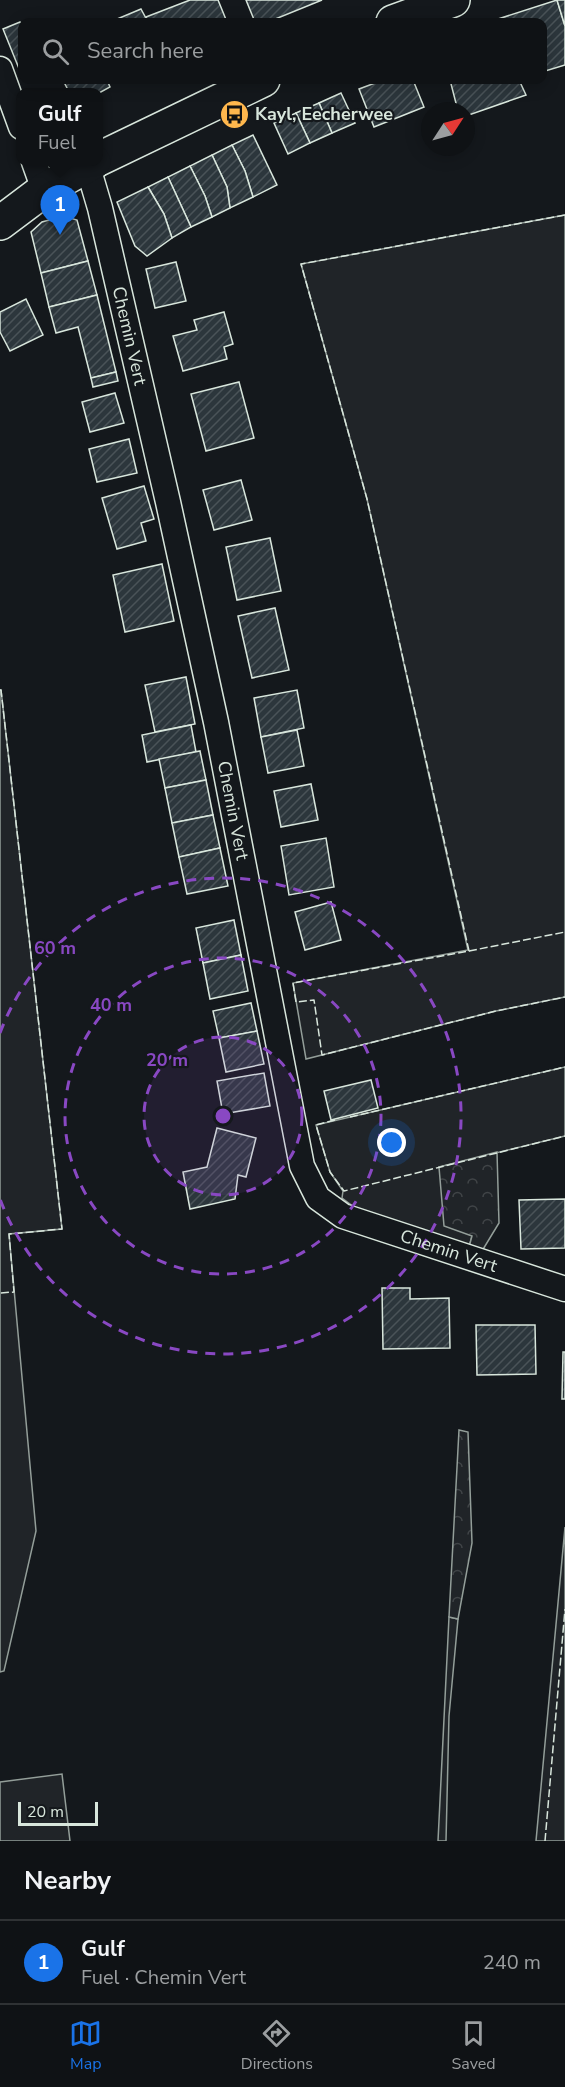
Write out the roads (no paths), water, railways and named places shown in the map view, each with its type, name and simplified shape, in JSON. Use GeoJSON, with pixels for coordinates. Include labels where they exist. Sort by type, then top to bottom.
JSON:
{"type":"FeatureCollection","features":[{"type":"Feature","properties":{"kind":"main road"},"geometry":{"type":"LineString","coordinates":[[404,18],[453,0]]}},
{"type":"Feature","properties":{"kind":"main road"},"geometry":{"type":"LineString","coordinates":[[103,157],[255,84]]}},
{"type":"Feature","properties":{"kind":"main road"},"geometry":{"type":"LineString","coordinates":[[0,223],[39,176],[78,166]]}},
{"type":"Feature","properties":{"kind":"street"},"geometry":{"type":"LineString","coordinates":[[0,69],[16,113]]}},
{"type":"Feature","properties":{"kind":"street","name":"Chemin Vert"},"geometry":{"type":"LineString","coordinates":[[94,166],[103,219],[216,722],[302,1166],[318,1198],[343,1216],[565,1289]]}},
{"type":"Feature","properties":{"kind":"place","name":"Kayl, Eecherwee"},"geometry":{"type":"Point","coordinates":[234,114]}},
{"type":"Feature","properties":{"kind":"place","name":"Gulf"},"geometry":{"type":"Point","coordinates":[60,235]}}]}
